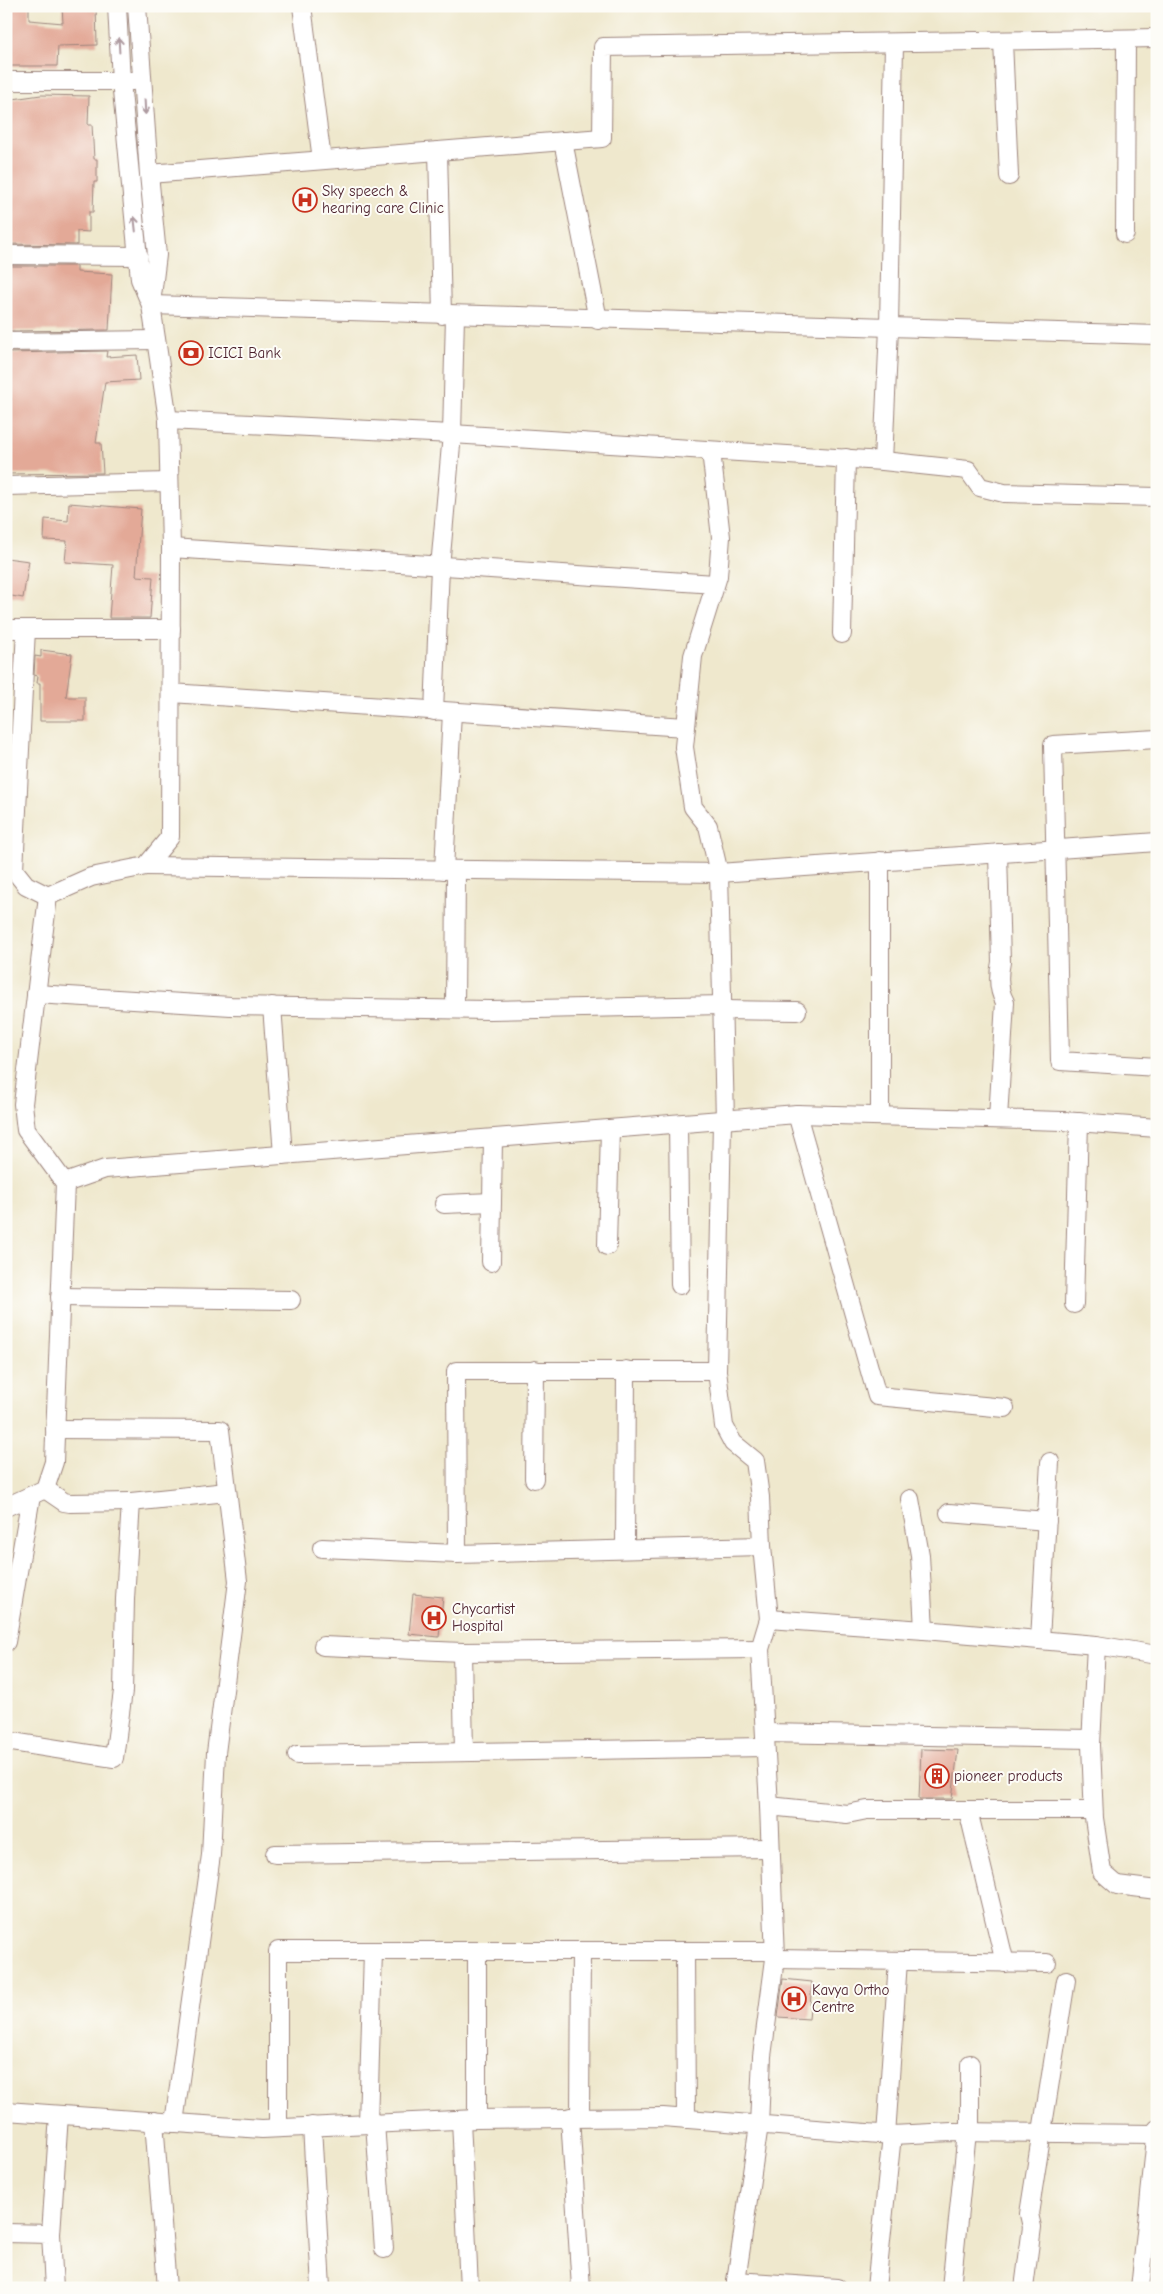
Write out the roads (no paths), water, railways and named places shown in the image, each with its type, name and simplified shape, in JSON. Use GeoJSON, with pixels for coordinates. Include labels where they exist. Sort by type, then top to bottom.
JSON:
{"type":"FeatureCollection","features":[{"type":"Feature","properties":{"kind":"street"},"geometry":{"type":"LineString","coordinates":[[117,6],[121,81],[140,279],[151,305],[168,420],[171,548],[170,837],[146,866]]}},
{"type":"Feature","properties":{"kind":"street"},"geometry":{"type":"LineString","coordinates":[[137,6],[157,255],[151,305]]}},
{"type":"Feature","properties":{"kind":"street"},"geometry":{"type":"LineString","coordinates":[[302,6],[322,160]]}},
{"type":"Feature","properties":{"kind":"street"},"geometry":{"type":"LineString","coordinates":[[149,174],[602,138],[603,48],[1157,38]]}},
{"type":"Feature","properties":{"kind":"street"},"geometry":{"type":"LineString","coordinates":[[1125,234],[1126,39]]}},
{"type":"Feature","properties":{"kind":"street"},"geometry":{"type":"LineString","coordinates":[[1003,41],[1009,176]]}},
{"type":"Feature","properties":{"kind":"street"},"geometry":{"type":"LineString","coordinates":[[883,461],[889,328],[894,43]]}},
{"type":"Feature","properties":{"kind":"street"},"geometry":{"type":"LineString","coordinates":[[6,81],[143,82]]}},
{"type":"Feature","properties":{"kind":"street"},"geometry":{"type":"LineString","coordinates":[[563,141],[598,320]]}},
{"type":"Feature","properties":{"kind":"street"},"geometry":{"type":"LineString","coordinates":[[434,711],[440,567],[452,434],[448,315],[438,151]]}},
{"type":"Feature","properties":{"kind":"street"},"geometry":{"type":"LineString","coordinates":[[6,254],[138,256]]}},
{"type":"Feature","properties":{"kind":"street"},"geometry":{"type":"LineString","coordinates":[[151,305],[598,320],[1157,335]]}},
{"type":"Feature","properties":{"kind":"street"},"geometry":{"type":"LineString","coordinates":[[6,342],[156,340]]}},
{"type":"Feature","properties":{"kind":"street"},"geometry":{"type":"LineString","coordinates":[[168,420],[452,434],[846,458],[968,470],[980,487],[1004,493],[1157,497]]}},
{"type":"Feature","properties":{"kind":"street"},"geometry":{"type":"LineString","coordinates":[[711,451],[722,537],[715,584],[693,656],[684,747],[693,807],[708,826],[719,873],[724,1120],[717,1371],[724,1426],[733,1443],[755,1461],[760,1497],[762,1546],[769,1620],[760,1649],[775,1955],[762,2056],[759,2125],[736,2284],[837,2288]]}},
{"type":"Feature","properties":{"kind":"street"},"geometry":{"type":"LineString","coordinates":[[842,634],[846,458]]}},
{"type":"Feature","properties":{"kind":"street"},"geometry":{"type":"LineString","coordinates":[[6,486],[169,482]]}},
{"type":"Feature","properties":{"kind":"street"},"geometry":{"type":"LineString","coordinates":[[171,548],[715,584]]}},
{"type":"Feature","properties":{"kind":"street"},"geometry":{"type":"LineString","coordinates":[[6,629],[170,629]]}},
{"type":"Feature","properties":{"kind":"street"},"geometry":{"type":"LineString","coordinates":[[26,629],[14,870],[26,885],[48,896]]}},
{"type":"Feature","properties":{"kind":"street"},"geometry":{"type":"LineString","coordinates":[[170,693],[685,728]]}},
{"type":"Feature","properties":{"kind":"street"},"geometry":{"type":"LineString","coordinates":[[452,712],[450,870],[455,1010]]}},
{"type":"Feature","properties":{"kind":"street"},"geometry":{"type":"LineString","coordinates":[[1157,739],[1053,745],[1060,1061],[1157,1067]]}},
{"type":"Feature","properties":{"kind":"street"},"geometry":{"type":"LineString","coordinates":[[48,896],[91,877],[146,866],[719,873],[1157,842]]}},
{"type":"Feature","properties":{"kind":"street"},"geometry":{"type":"LineString","coordinates":[[998,853],[1001,962],[998,974],[1000,994],[1005,1002],[998,1119]]}},
{"type":"Feature","properties":{"kind":"street"},"geometry":{"type":"LineString","coordinates":[[880,861],[880,1116]]}},
{"type":"Feature","properties":{"kind":"street"},"geometry":{"type":"LineString","coordinates":[[6,886],[26,885]]}},
{"type":"Feature","properties":{"kind":"street"},"geometry":{"type":"LineString","coordinates":[[6,1642],[38,1492],[54,1462],[64,1183],[26,1130],[22,1104],[48,896]]}},
{"type":"Feature","properties":{"kind":"street"},"geometry":{"type":"LineString","coordinates":[[36,994],[272,1006],[455,1010],[723,1007],[797,1011]]}},
{"type":"Feature","properties":{"kind":"street"},"geometry":{"type":"LineString","coordinates":[[272,1006],[283,1155]]}},
{"type":"Feature","properties":{"kind":"street"},"geometry":{"type":"LineString","coordinates":[[797,1114],[877,1396],[1005,1408]]}},
{"type":"Feature","properties":{"kind":"street"},"geometry":{"type":"LineString","coordinates":[[64,1183],[105,1168],[797,1114],[1078,1122],[1157,1128]]}},
{"type":"Feature","properties":{"kind":"street"},"geometry":{"type":"LineString","coordinates":[[1074,1304],[1078,1122]]}},
{"type":"Feature","properties":{"kind":"street"},"geometry":{"type":"LineString","coordinates":[[678,1124],[680,1285]]}},
{"type":"Feature","properties":{"kind":"street"},"geometry":{"type":"LineString","coordinates":[[607,1246],[610,1129]]}},
{"type":"Feature","properties":{"kind":"street"},"geometry":{"type":"LineString","coordinates":[[491,1262],[493,1138]]}},
{"type":"Feature","properties":{"kind":"street"},"geometry":{"type":"LineString","coordinates":[[444,1204],[492,1202]]}},
{"type":"Feature","properties":{"kind":"street"},"geometry":{"type":"LineString","coordinates":[[60,1297],[291,1300]]}},
{"type":"Feature","properties":{"kind":"street"},"geometry":{"type":"LineString","coordinates":[[534,1479],[535,1370]]}},
{"type":"Feature","properties":{"kind":"street"},"geometry":{"type":"LineString","coordinates":[[625,1548],[626,1370]]}},
{"type":"Feature","properties":{"kind":"street"},"geometry":{"type":"LineString","coordinates":[[458,1554],[456,1371],[717,1371]]}},
{"type":"Feature","properties":{"kind":"street"},"geometry":{"type":"LineString","coordinates":[[55,1430],[220,1430],[238,1581],[216,1752],[211,1855],[174,2123]]}},
{"type":"Feature","properties":{"kind":"street"},"geometry":{"type":"LineString","coordinates":[[1040,1640],[1050,1462]]}},
{"type":"Feature","properties":{"kind":"street"},"geometry":{"type":"LineString","coordinates":[[6,1507],[38,1492],[70,1503],[131,1502],[227,1492]]}},
{"type":"Feature","properties":{"kind":"street"},"geometry":{"type":"LineString","coordinates":[[910,1499],[920,1555],[924,1630]]}},
{"type":"Feature","properties":{"kind":"street"},"geometry":{"type":"LineString","coordinates":[[6,1740],[114,1758],[123,1691],[125,1599],[131,1502]]}},
{"type":"Feature","properties":{"kind":"street"},"geometry":{"type":"LineString","coordinates":[[950,1513],[1047,1521]]}},
{"type":"Feature","properties":{"kind":"street"},"geometry":{"type":"LineString","coordinates":[[322,1548],[458,1554],[625,1548],[731,1548],[762,1546]]}},
{"type":"Feature","properties":{"kind":"street"},"geometry":{"type":"LineString","coordinates":[[769,1620],[924,1630],[1096,1645],[1157,1655]]}},
{"type":"Feature","properties":{"kind":"street"},"geometry":{"type":"LineString","coordinates":[[1096,1645],[1091,1739],[1094,1810],[1102,1872],[1117,1885],[1157,1890]]}},
{"type":"Feature","properties":{"kind":"street"},"geometry":{"type":"LineString","coordinates":[[323,1646],[462,1652],[760,1649]]}},
{"type":"Feature","properties":{"kind":"street"},"geometry":{"type":"LineString","coordinates":[[462,1652],[464,1752]]}},
{"type":"Feature","properties":{"kind":"street"},"geometry":{"type":"LineString","coordinates":[[297,1755],[464,1752],[765,1740],[1091,1739]]}},
{"type":"Feature","properties":{"kind":"street"},"geometry":{"type":"LineString","coordinates":[[769,1806],[847,1814],[867,1810],[1094,1810]]}},
{"type":"Feature","properties":{"kind":"street"},"geometry":{"type":"LineString","coordinates":[[968,1810],[1005,1963]]}},
{"type":"Feature","properties":{"kind":"street"},"geometry":{"type":"LineString","coordinates":[[274,1854],[770,1848]]}},
{"type":"Feature","properties":{"kind":"street"},"geometry":{"type":"LineString","coordinates":[[278,2128],[278,1951],[685,1951],[898,1961],[1047,1964]]}},
{"type":"Feature","properties":{"kind":"street"},"geometry":{"type":"LineString","coordinates":[[373,1951],[371,2124],[384,2250]]}},
{"type":"Feature","properties":{"kind":"street"},"geometry":{"type":"LineString","coordinates":[[469,2288],[469,2119],[477,1951]]}},
{"type":"Feature","properties":{"kind":"street"},"geometry":{"type":"LineString","coordinates":[[581,1951],[575,2117],[581,2288]]}},
{"type":"Feature","properties":{"kind":"street"},"geometry":{"type":"LineString","coordinates":[[685,1951],[686,2119]]}},
{"type":"Feature","properties":{"kind":"street"},"geometry":{"type":"LineString","coordinates":[[876,2288],[889,2135],[898,1961]]}},
{"type":"Feature","properties":{"kind":"street"},"geometry":{"type":"LineString","coordinates":[[1024,2288],[1032,2227],[1029,2214],[1044,2133],[1066,1980]]}},
{"type":"Feature","properties":{"kind":"street"},"geometry":{"type":"LineString","coordinates":[[951,2288],[968,2132],[970,2064]]}},
{"type":"Feature","properties":{"kind":"street"},"geometry":{"type":"LineString","coordinates":[[6,2111],[262,2129],[469,2119],[663,2117],[889,2135],[968,2132],[1156,2134]]}},
{"type":"Feature","properties":{"kind":"street"},"geometry":{"type":"LineString","coordinates":[[54,2288],[51,2234],[59,2115]]}},
{"type":"Feature","properties":{"kind":"street"},"geometry":{"type":"LineString","coordinates":[[154,2121],[167,2288]]}},
{"type":"Feature","properties":{"kind":"street"},"geometry":{"type":"LineString","coordinates":[[312,2126],[322,2288]]}},
{"type":"Feature","properties":{"kind":"street"},"geometry":{"type":"LineString","coordinates":[[1140,2288],[1157,2129]]}},
{"type":"Feature","properties":{"kind":"street"},"geometry":{"type":"LineString","coordinates":[[6,2233],[51,2234]]}},
{"type":"Feature","properties":{"kind":"place","name":"Sky speech & hearing care Clinic"},"geometry":{"type":"Point","coordinates":[305,200]}},
{"type":"Feature","properties":{"kind":"place","name":"ICICI Bank"},"geometry":{"type":"Point","coordinates":[191,353]}},
{"type":"Feature","properties":{"kind":"place","name":"Chycartist Hospital"},"geometry":{"type":"Point","coordinates":[434,1618]}},
{"type":"Feature","properties":{"kind":"place","name":"pioneer products"},"geometry":{"type":"Point","coordinates":[937,1776]}},
{"type":"Feature","properties":{"kind":"place","name":"Kavya Ortho Centre"},"geometry":{"type":"Point","coordinates":[794,1999]}}]}
